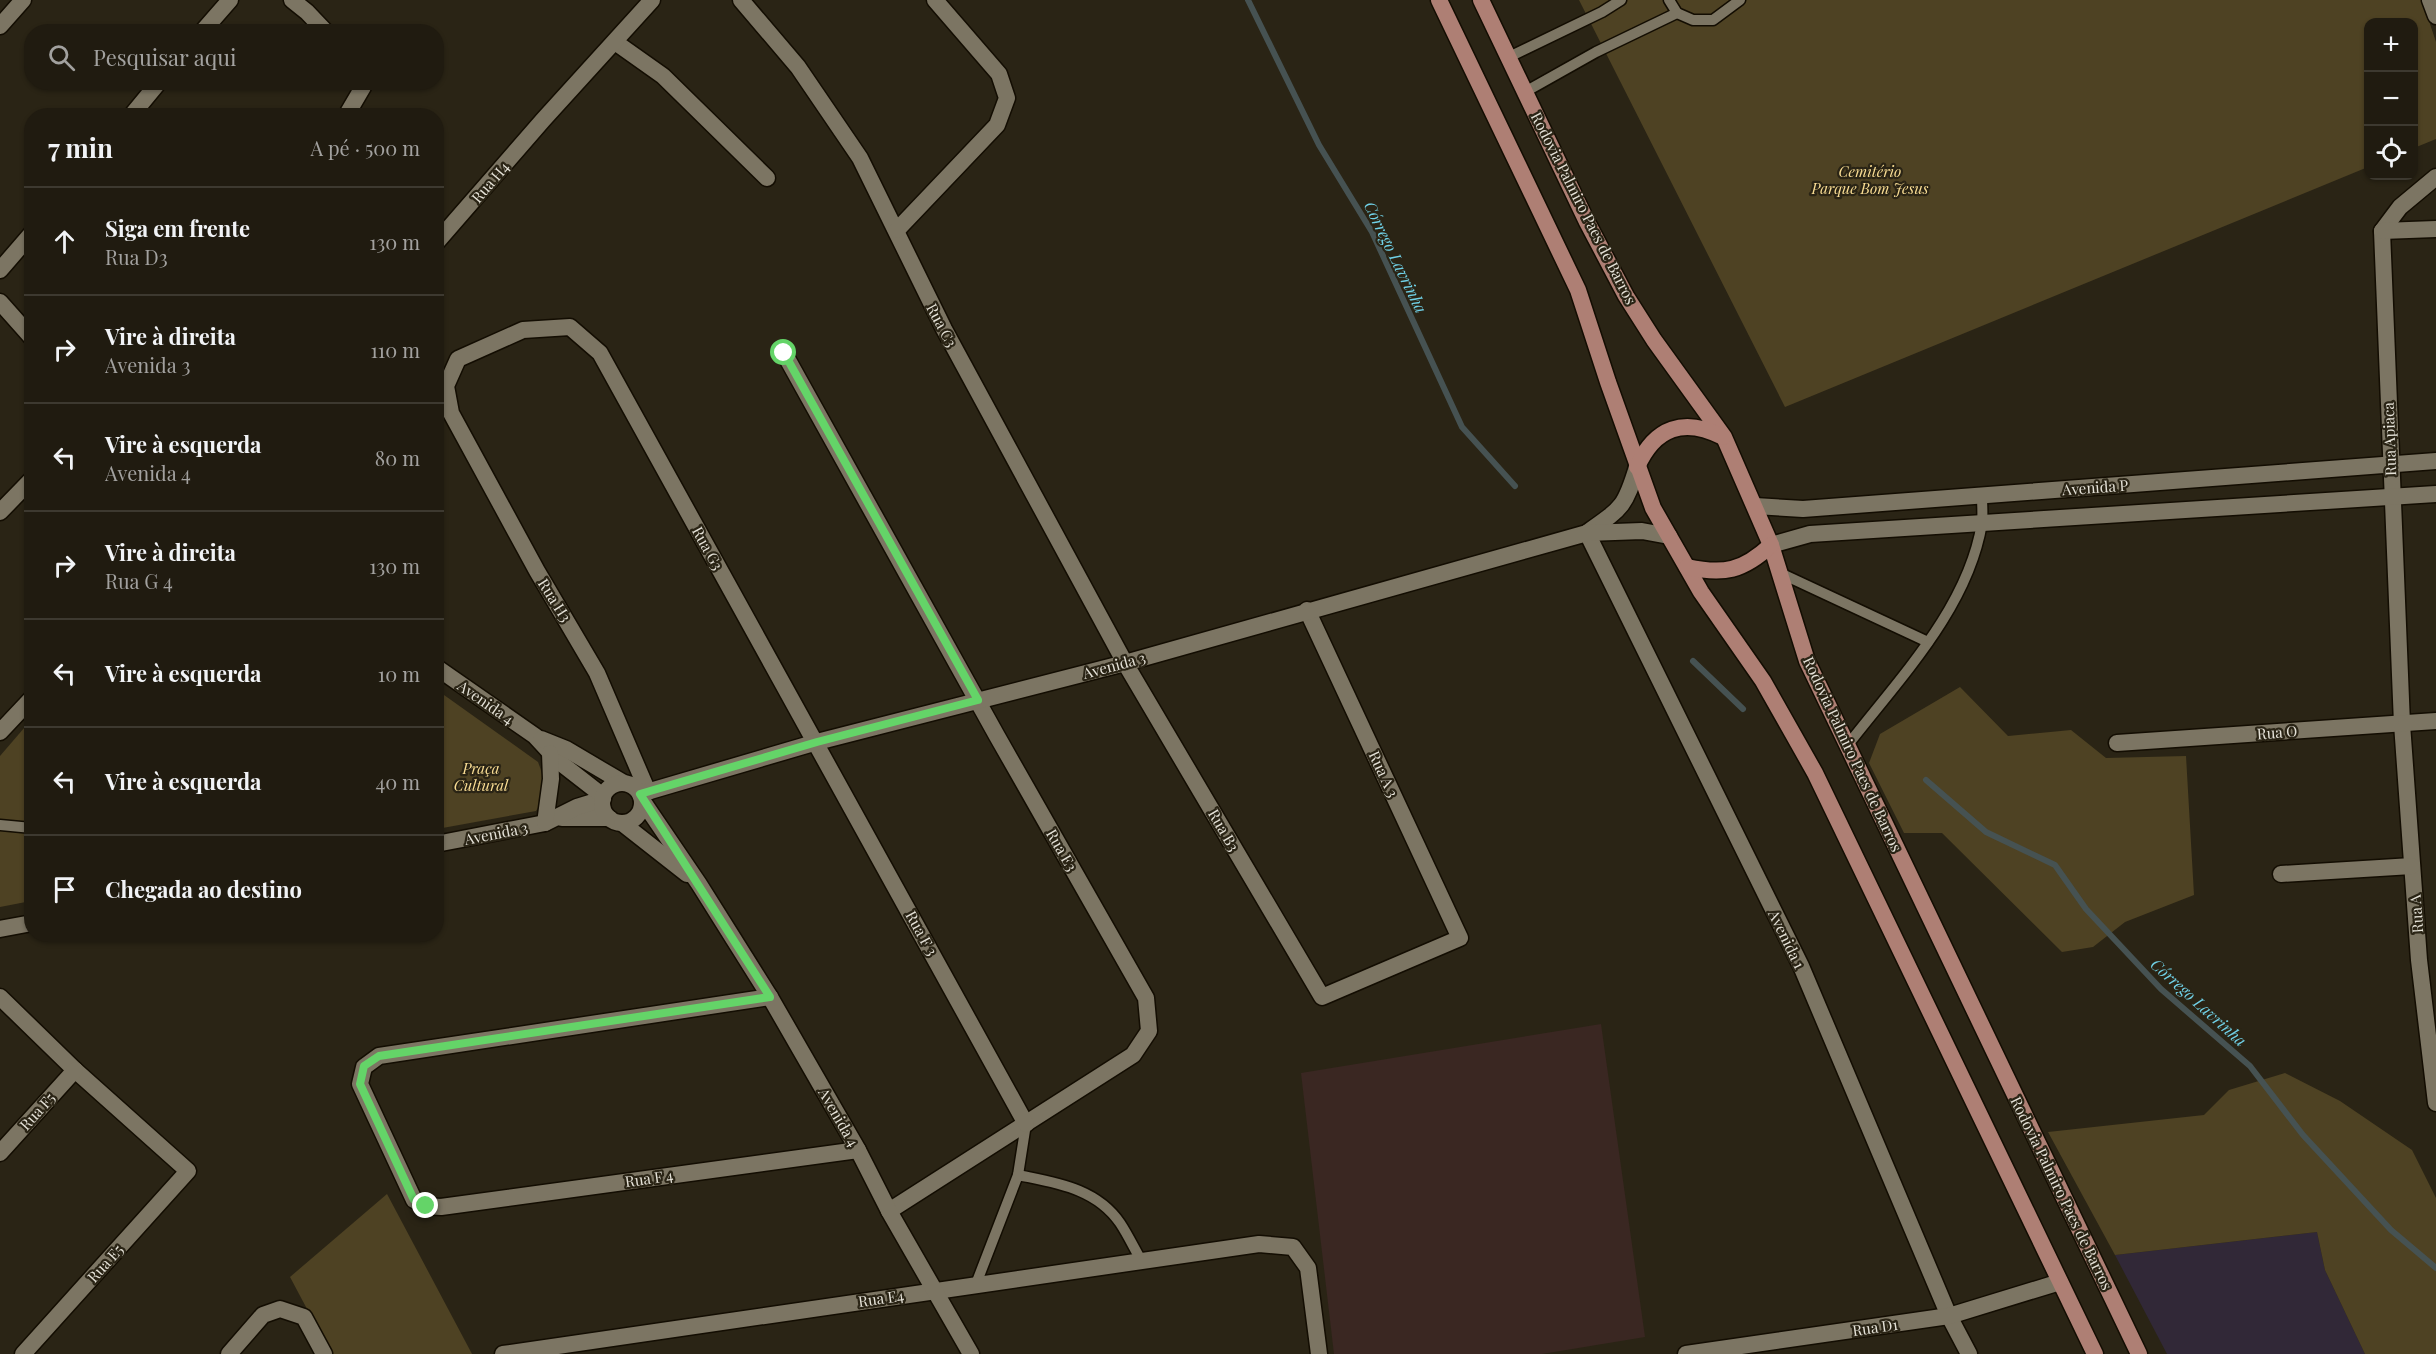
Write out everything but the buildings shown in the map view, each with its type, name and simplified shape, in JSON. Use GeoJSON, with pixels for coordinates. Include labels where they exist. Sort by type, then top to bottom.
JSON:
{"type":"FeatureCollection","features":[{"type":"Feature","properties":{"kind":"main road"},"geometry":{"type":"LineString","coordinates":[[1439,0],[1578,290],[1653,508],[1730,636],[1763,681],[1815,773],[2095,1354]]}},
{"type":"Feature","properties":{"kind":"main road","name":"Rodovia Palmiro Paes de Barros"},"geometry":{"type":"LineString","coordinates":[[1481,0],[1587,222],[1626,296],[1654,340],[1724,437],[1771,545],[1807,661],[2139,1354]]}},
{"type":"Feature","properties":{"kind":"main road"},"geometry":{"type":"LineString","coordinates":[[1637,467],[1645,450],[1657,437],[1672,429],[1690,426],[1708,429],[1724,437]]}},
{"type":"Feature","properties":{"kind":"main road"},"geometry":{"type":"LineString","coordinates":[[1687,567],[1710,572],[1733,570],[1754,560],[1771,545]]}},
{"type":"Feature","properties":{"kind":"street"},"geometry":{"type":"LineString","coordinates":[[0,26],[23,0]]}},
{"type":"Feature","properties":{"kind":"street"},"geometry":{"type":"LineString","coordinates":[[209,24],[230,0]]}},
{"type":"Feature","properties":{"kind":"street"},"geometry":{"type":"LineString","coordinates":[[292,0],[318,24]]}},
{"type":"Feature","properties":{"kind":"street","name":"Rua H4"},"geometry":{"type":"LineString","coordinates":[[444,234],[652,0]]}},
{"type":"Feature","properties":{"kind":"street","name":"Rua C3"},"geometry":{"type":"LineString","coordinates":[[741,0],[798,67],[860,159],[944,329],[1125,663]]}},
{"type":"Feature","properties":{"kind":"street"},"geometry":{"type":"LineString","coordinates":[[897,230],[997,125],[1007,98],[999,74],[935,0]]}},
{"type":"Feature","properties":{"kind":"street"},"geometry":{"type":"LineString","coordinates":[[2430,0],[2436,16]]}},
{"type":"Feature","properties":{"kind":"street"},"geometry":{"type":"LineString","coordinates":[[615,42],[663,76],[767,178]]}},
{"type":"Feature","properties":{"kind":"street"},"geometry":{"type":"LineString","coordinates":[[138,108],[152,90]]}},
{"type":"Feature","properties":{"kind":"street"},"geometry":{"type":"LineString","coordinates":[[351,108],[361,90]]}},
{"type":"Feature","properties":{"kind":"street"},"geometry":{"type":"LineString","coordinates":[[2382,231],[2400,207],[2436,177]]}},
{"type":"Feature","properties":{"kind":"street"},"geometry":{"type":"LineString","coordinates":[[2382,231],[2436,228]]}},
{"type":"Feature","properties":{"kind":"street","name":"Rua Apiaca"},"geometry":{"type":"LineString","coordinates":[[2382,231],[2391,498],[2402,724]]}},
{"type":"Feature","properties":{"kind":"street"},"geometry":{"type":"LineString","coordinates":[[0,270],[24,242]]}},
{"type":"Feature","properties":{"kind":"street"},"geometry":{"type":"LineString","coordinates":[[0,302],[24,329]]}},
{"type":"Feature","properties":{"kind":"street","name":"Rua G3"},"geometry":{"type":"LineString","coordinates":[[452,413],[446,386],[458,359],[523,330],[570,327],[600,353],[817,742]]}},
{"type":"Feature","properties":{"kind":"street","name":"Rua E3"},"geometry":{"type":"LineString","coordinates":[[784,353],[1146,999],[1149,1031],[1133,1055],[1026,1124]]}},
{"type":"Feature","properties":{"kind":"street","name":"Rua H3"},"geometry":{"type":"LineString","coordinates":[[452,413],[537,571],[597,673],[643,795]]}},
{"type":"Feature","properties":{"kind":"street","name":"Avenida P"},"geometry":{"type":"LineString","coordinates":[[1755,506],[1803,509],[2436,461]]}},
{"type":"Feature","properties":{"kind":"street"},"geometry":{"type":"LineString","coordinates":[[1587,533],[1620,509],[1628,498],[1637,467]]}},
{"type":"Feature","properties":{"kind":"street"},"geometry":{"type":"LineString","coordinates":[[0,512],[24,487]]}},
{"type":"Feature","properties":{"kind":"street","name":"Avenida P"},"geometry":{"type":"LineString","coordinates":[[1771,545],[1810,534],[2436,495]]}},
{"type":"Feature","properties":{"kind":"street"},"geometry":{"type":"LineString","coordinates":[[1587,533],[1634,531],[1669,536]]}},
{"type":"Feature","properties":{"kind":"street","name":"Avenida 3"},"geometry":{"type":"LineString","coordinates":[[643,795],[817,742],[1125,663],[1587,533]]}},
{"type":"Feature","properties":{"kind":"street","name":"Avenida 1"},"geometry":{"type":"LineString","coordinates":[[1587,533],[1801,966],[1949,1316],[1969,1354]]}},
{"type":"Feature","properties":{"kind":"street","name":"Rua A 3"},"geometry":{"type":"LineString","coordinates":[[1307,610],[1460,938],[1322,997]]}},
{"type":"Feature","properties":{"kind":"street","name":"Rua B3"},"geometry":{"type":"LineString","coordinates":[[1125,663],[1322,997]]}},
{"type":"Feature","properties":{"kind":"street","name":"Avenida 4"},"geometry":{"type":"LineString","coordinates":[[444,673],[535,736],[566,749],[622,783]]}},
{"type":"Feature","properties":{"kind":"street"},"geometry":{"type":"LineString","coordinates":[[0,732],[24,706]]}},
{"type":"Feature","properties":{"kind":"street","name":"Rua O"},"geometry":{"type":"LineString","coordinates":[[2117,742],[2436,722]]}},
{"type":"Feature","properties":{"kind":"street","name":"Rua A"},"geometry":{"type":"LineString","coordinates":[[2402,724],[2412,866],[2428,959],[2436,1103]]}},
{"type":"Feature","properties":{"kind":"street","name":"Avenida 4"},"geometry":{"type":"LineString","coordinates":[[535,736],[550,753],[603,797]]}},
{"type":"Feature","properties":{"kind":"street","name":"Rua F 3"},"geometry":{"type":"LineString","coordinates":[[817,742],[1026,1124]]}},
{"type":"Feature","properties":{"kind":"street"},"geometry":{"type":"LineString","coordinates":[[550,753],[550,821]]}},
{"type":"Feature","properties":{"kind":"street"},"geometry":{"type":"LineString","coordinates":[[614,784],[629,784],[643,795],[640,811],[633,820],[616,820],[603,810],[603,797],[614,784]]}},
{"type":"Feature","properties":{"kind":"street","name":"Avenida 4"},"geometry":{"type":"LineString","coordinates":[[643,795],[770,997],[971,1354]]}},
{"type":"Feature","properties":{"kind":"street","name":"Avenida 3"},"geometry":{"type":"LineString","coordinates":[[550,821],[603,797]]}},
{"type":"Feature","properties":{"kind":"street","name":"Avenida 3"},"geometry":{"type":"LineString","coordinates":[[444,842],[550,821],[616,820]]}},
{"type":"Feature","properties":{"kind":"street","name":"Avenida 4"},"geometry":{"type":"LineString","coordinates":[[616,820],[699,884]]}},
{"type":"Feature","properties":{"kind":"street"},"geometry":{"type":"LineString","coordinates":[[2281,874],[2412,866]]}},
{"type":"Feature","properties":{"kind":"street"},"geometry":{"type":"LineString","coordinates":[[0,929],[24,924]]}},
{"type":"Feature","properties":{"kind":"street"},"geometry":{"type":"LineString","coordinates":[[0,997],[75,1070]]}},
{"type":"Feature","properties":{"kind":"street","name":"Rua F 4"},"geometry":{"type":"LineString","coordinates":[[770,997],[379,1056],[364,1066],[360,1084],[414,1200],[426,1206],[441,1207],[858,1150]]}},
{"type":"Feature","properties":{"kind":"street","name":"Rua F5"},"geometry":{"type":"LineString","coordinates":[[0,1153],[75,1070]]}},
{"type":"Feature","properties":{"kind":"street","name":"Rua E5"},"geometry":{"type":"LineString","coordinates":[[23,1354],[188,1171],[75,1070]]}},
{"type":"Feature","properties":{"kind":"street"},"geometry":{"type":"LineString","coordinates":[[889,1211],[1026,1124]]}},
{"type":"Feature","properties":{"kind":"street","name":"Rua E4"},"geometry":{"type":"LineString","coordinates":[[503,1354],[1259,1244],[1293,1247],[1308,1268],[1319,1354]]}},
{"type":"Feature","properties":{"kind":"street","name":"Rua D1"},"geometry":{"type":"LineString","coordinates":[[1686,1354],[1949,1316],[2060,1282]]}},
{"type":"Feature","properties":{"kind":"street"},"geometry":{"type":"LineString","coordinates":[[229,1354],[263,1315],[280,1309],[304,1317],[324,1354]]}},
{"type":"Feature","properties":{"kind":"lane"},"geometry":{"type":"LineString","coordinates":[[1509,57],[1622,0]]}},
{"type":"Feature","properties":{"kind":"lane"},"geometry":{"type":"LineString","coordinates":[[1669,0],[1677,13],[1693,20],[1713,20],[1740,0]]}},
{"type":"Feature","properties":{"kind":"lane"},"geometry":{"type":"LineString","coordinates":[[1525,92],[1596,52],[1677,13]]}},
{"type":"Feature","properties":{"kind":"lane"},"geometry":{"type":"LineString","coordinates":[[1847,746],[1928,642],[1953,604],[1970,563],[1982,523],[1982,496]]}},
{"type":"Feature","properties":{"kind":"lane"},"geometry":{"type":"LineString","coordinates":[[1780,573],[1928,642]]}},
{"type":"Feature","properties":{"kind":"lane"},"geometry":{"type":"LineString","coordinates":[[0,825],[24,827]]}},
{"type":"Feature","properties":{"kind":"lane"},"geometry":{"type":"LineString","coordinates":[[976,1284],[1018,1175],[1026,1124]]}},
{"type":"Feature","properties":{"kind":"lane"},"geometry":{"type":"LineString","coordinates":[[1018,1175],[1065,1185],[1101,1202],[1119,1222],[1141,1260]]}},
{"type":"Feature","properties":{"kind":"shaded area"},"geometry":{"type":"Polygon","coordinates":[[[1601,1024],[1645,1337],[1542,1354],[1334,1354],[1301,1073],[1601,1024]]]}},
{"type":"Feature","properties":{"kind":"shaded area"},"geometry":{"type":"Polygon","coordinates":[[[2317,1232],[2325,1270],[2365,1354],[2167,1354],[2115,1255],[2317,1232]]]}},
{"type":"Feature","properties":{"kind":"green space","name":"Cemitério Parque Bom Jesus"},"geometry":{"type":"Polygon","coordinates":[[[1579,0],[2422,0],[2436,42],[2436,139],[2418,146],[2418,18],[2364,18],[2364,169],[1785,407],[1579,0]]]}},
{"type":"Feature","properties":{"kind":"green space"},"geometry":{"type":"Polygon","coordinates":[[[1960,687],[2008,736],[2071,730],[2106,758],[2186,756],[2194,895],[2125,922],[2093,947],[2062,952],[1942,833],[1904,833],[1869,763],[1880,734],[1960,687]]]}},
{"type":"Feature","properties":{"kind":"green space","name":"Praça Cultural"},"geometry":{"type":"Polygon","coordinates":[[[444,695],[538,762],[543,787],[542,799],[536,811],[444,828],[444,695]]]}},
{"type":"Feature","properties":{"kind":"green space"},"geometry":{"type":"Polygon","coordinates":[[[24,728],[24,902],[0,907],[0,756],[24,728]]]}},
{"type":"Feature","properties":{"kind":"green space"},"geometry":{"type":"Polygon","coordinates":[[[2285,1073],[2340,1101],[2412,1150],[2436,1198],[2436,1354],[2365,1354],[2325,1270],[2317,1232],[2115,1255],[2048,1132],[2204,1115],[2229,1090],[2285,1073]]]}},
{"type":"Feature","properties":{"kind":"green space"},"geometry":{"type":"Polygon","coordinates":[[[387,1194],[472,1354],[331,1354],[290,1277],[387,1194]]]}},
{"type":"Feature","properties":{"kind":"waterway","name":"Córrego Lavrinha"},"geometry":{"type":"LineString","coordinates":[[1248,0],[1319,145],[1372,232],[1462,427],[1515,486]]}},
{"type":"Feature","properties":{"kind":"waterway","name":"Córrego Lavrinha"},"geometry":{"type":"LineString","coordinates":[[1693,661],[1743,709]]}},
{"type":"Feature","properties":{"kind":"waterway","name":"Córrego Lavrinha"},"geometry":{"type":"LineString","coordinates":[[1926,780],[1986,832],[2055,865],[2086,909],[2161,989],[2250,1066],[2303,1135],[2391,1230],[2436,1268]]}},
{"type":"Feature","properties":{"kind":"route"},"geometry":{"type":"LineString","coordinates":[[426,1206],[414,1200],[360,1084],[364,1066],[379,1056],[770,997],[640,794],[817,742],[978,700],[784,353]]}}]}
